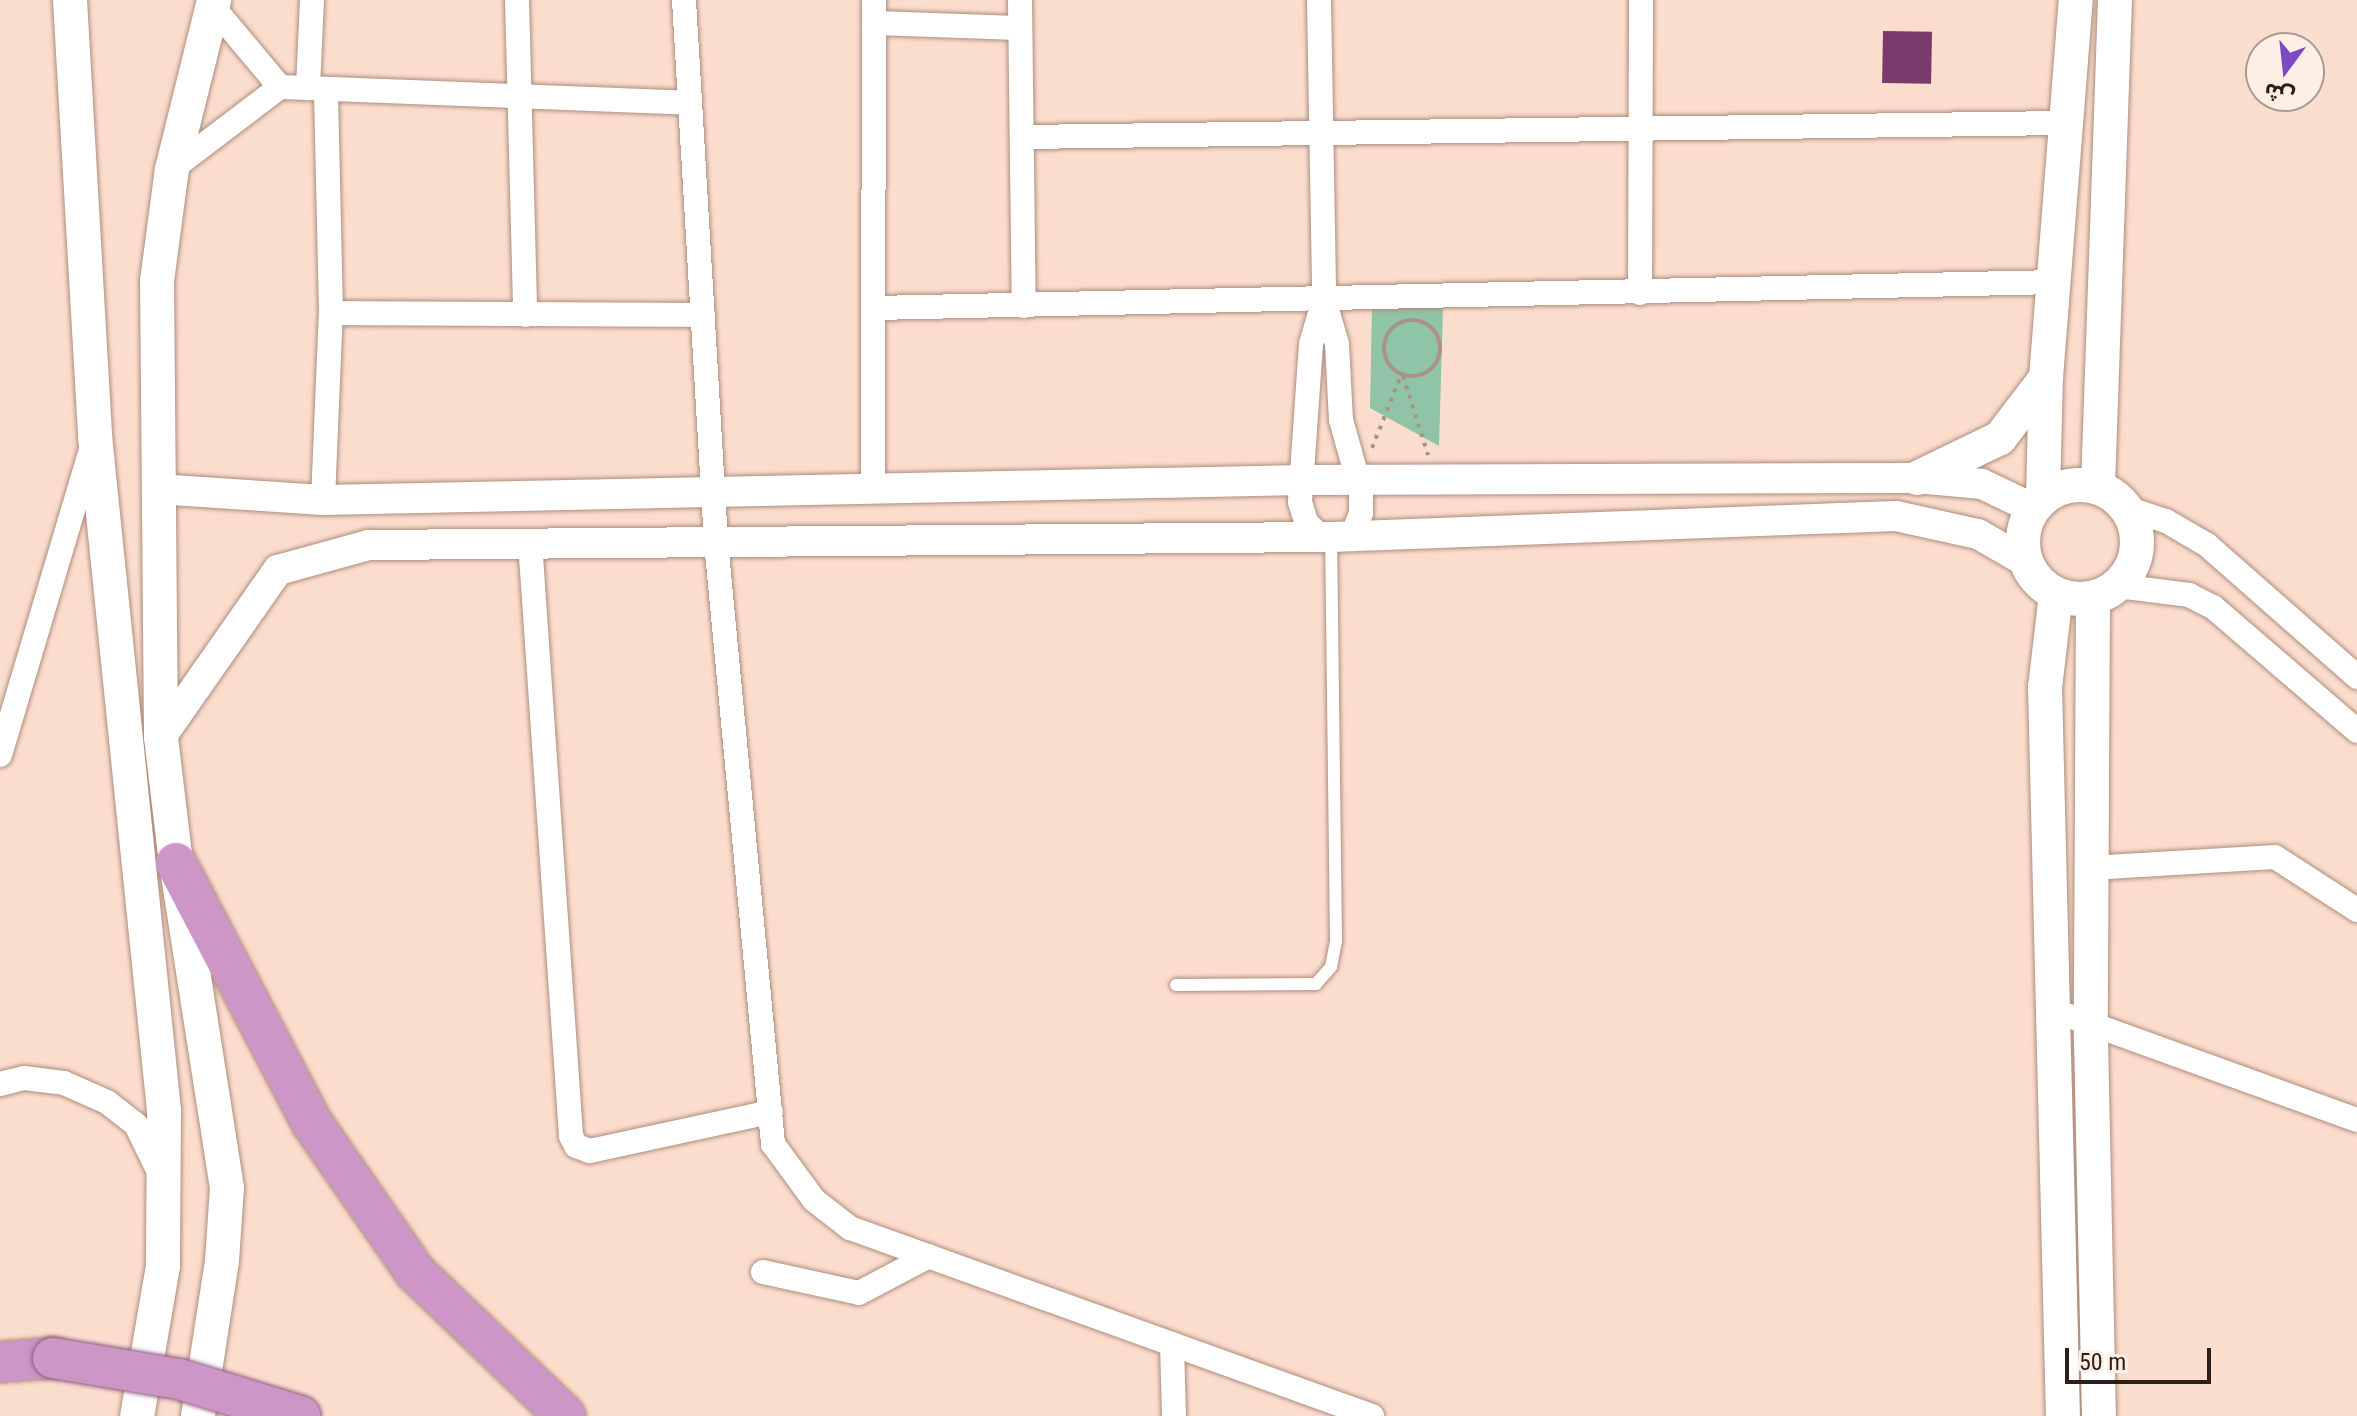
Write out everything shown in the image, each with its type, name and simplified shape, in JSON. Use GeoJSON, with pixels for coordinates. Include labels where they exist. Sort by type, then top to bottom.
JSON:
{"type":"FeatureCollection","features":[{"type":"Feature","properties":{"kind":"highway"},"geometry":{"type":"LineString","coordinates":[[176,863],[312,1123],[415,1272],[565,1416]]}},
{"type":"Feature","properties":{"kind":"highway"},"geometry":{"type":"LineString","coordinates":[[0,1362],[53,1358],[179,1379],[300,1416]]}},
{"type":"Feature","properties":{"kind":"main road"},"geometry":{"type":"LineString","coordinates":[[70,0],[95,436],[164,1111],[163,1266],[137,1416]]}},
{"type":"Feature","properties":{"kind":"main road"},"geometry":{"type":"LineString","coordinates":[[2076,0],[2037,503],[2024,526],[2025,561],[2043,586],[2056,594],[2105,592]]}},
{"type":"Feature","properties":{"kind":"main road"},"geometry":{"type":"LineString","coordinates":[[2098,486],[2115,0]]}},
{"type":"Feature","properties":{"kind":"main road"},"geometry":{"type":"LineString","coordinates":[[198,1416],[222,1261],[227,1188],[176,863],[161,737],[157,281],[172,169],[213,3]]}},
{"type":"Feature","properties":{"kind":"main road"},"geometry":{"type":"LineString","coordinates":[[1917,478],[2000,438],[2046,378]]}},
{"type":"Feature","properties":{"kind":"main road"},"geometry":{"type":"LineString","coordinates":[[2037,503],[2069,484],[2098,486],[2129,509],[2135,525],[2134,559],[2105,592],[2091,868],[2099,1416]]}},
{"type":"Feature","properties":{"kind":"main road"},"geometry":{"type":"LineString","coordinates":[[2056,594],[2045,687],[2063,1416]]}},
{"type":"Feature","properties":{"kind":"street"},"geometry":{"type":"LineString","coordinates":[[312,0],[331,313],[323,500]]}},
{"type":"Feature","properties":{"kind":"street"},"geometry":{"type":"LineString","coordinates":[[517,0],[515,98],[525,315]]}},
{"type":"Feature","properties":{"kind":"street"},"geometry":{"type":"LineString","coordinates":[[684,0],[716,542],[773,1144],[814,1200],[850,1228],[1372,1416]]}},
{"type":"Feature","properties":{"kind":"street"},"geometry":{"type":"LineString","coordinates":[[1020,0],[1024,306]]}},
{"type":"Feature","properties":{"kind":"street"},"geometry":{"type":"LineString","coordinates":[[1319,0],[1324,299],[1337,344],[1341,420],[1359,480],[1361,513],[1334,537]]}},
{"type":"Feature","properties":{"kind":"street"},"geometry":{"type":"LineString","coordinates":[[1640,293],[1641,0]]}},
{"type":"Feature","properties":{"kind":"street"},"geometry":{"type":"LineString","coordinates":[[213,3],[280,87]]}},
{"type":"Feature","properties":{"kind":"street"},"geometry":{"type":"LineString","coordinates":[[873,491],[874,12],[1020,28]]}},
{"type":"Feature","properties":{"kind":"street"},"geometry":{"type":"LineString","coordinates":[[172,169],[280,87],[690,103]]}},
{"type":"Feature","properties":{"kind":"street"},"geometry":{"type":"LineString","coordinates":[[1022,137],[2067,123]]}},
{"type":"Feature","properties":{"kind":"street"},"geometry":{"type":"LineString","coordinates":[[875,308],[2055,282]]}},
{"type":"Feature","properties":{"kind":"street"},"geometry":{"type":"LineString","coordinates":[[1324,299],[1311,344],[1302,513],[1334,537]]}},
{"type":"Feature","properties":{"kind":"street"},"geometry":{"type":"LineString","coordinates":[[331,313],[703,315]]}},
{"type":"Feature","properties":{"kind":"street"},"geometry":{"type":"LineString","coordinates":[[0,755],[95,436]]}},
{"type":"Feature","properties":{"kind":"street"},"geometry":{"type":"LineString","coordinates":[[157,489],[323,500],[714,496],[1302,480],[1917,478],[1982,484],[2037,503]]}},
{"type":"Feature","properties":{"kind":"street"},"geometry":{"type":"LineString","coordinates":[[2129,509],[2166,521],[2207,545],[2357,677]]}},
{"type":"Feature","properties":{"kind":"street"},"geometry":{"type":"LineString","coordinates":[[161,737],[278,570],[369,545],[1334,537],[1896,516],[1978,534],[2025,561]]}},
{"type":"Feature","properties":{"kind":"street"},"geometry":{"type":"LineString","coordinates":[[530,542],[571,1136],[576,1146],[590,1151],[771,1112]]}},
{"type":"Feature","properties":{"kind":"street"},"geometry":{"type":"LineString","coordinates":[[2105,592],[2189,595],[2213,607],[2357,731]]}},
{"type":"Feature","properties":{"kind":"street"},"geometry":{"type":"LineString","coordinates":[[2091,868],[2275,857],[2357,910]]}},
{"type":"Feature","properties":{"kind":"street"},"geometry":{"type":"LineString","coordinates":[[2053,1010],[2357,1120]]}},
{"type":"Feature","properties":{"kind":"street"},"geometry":{"type":"LineString","coordinates":[[0,1084],[24,1078],[64,1083],[107,1102],[136,1125],[165,1184]]}},
{"type":"Feature","properties":{"kind":"street"},"geometry":{"type":"LineString","coordinates":[[763,1272],[859,1293],[929,1256]]}},
{"type":"Feature","properties":{"kind":"street"},"geometry":{"type":"LineString","coordinates":[[1172,1344],[1174,1416]]}},
{"type":"Feature","properties":{"kind":"street"},"geometry":{"type":"LineString","coordinates":[[0,1346],[53,1358]]}},
{"type":"Feature","properties":{"kind":"lane"},"geometry":{"type":"LineString","coordinates":[[1176,985],[1316,984],[1331,967],[1336,941],[1334,537]]}},
{"type":"Feature","properties":{"kind":"path"},"geometry":{"type":"LineString","coordinates":[[1402,374],[1420,375],[1439,357],[1438,338],[1418,321],[1393,328],[1385,344],[1388,362],[1402,374],[1436,480]]}},
{"type":"Feature","properties":{"kind":"path"},"geometry":{"type":"LineString","coordinates":[[1359,480],[1402,374]]}},
{"type":"Feature","properties":{"kind":"green space"},"geometry":{"type":"Polygon","coordinates":[[[1372,307],[1443,308],[1439,446],[1370,408],[1372,307]]]}},
{"type":"Feature","properties":{"kind":"building"},"geometry":{"type":"Polygon","coordinates":[[[1883,31],[1932,32],[1931,84],[1882,83],[1883,31]]]}}]}
